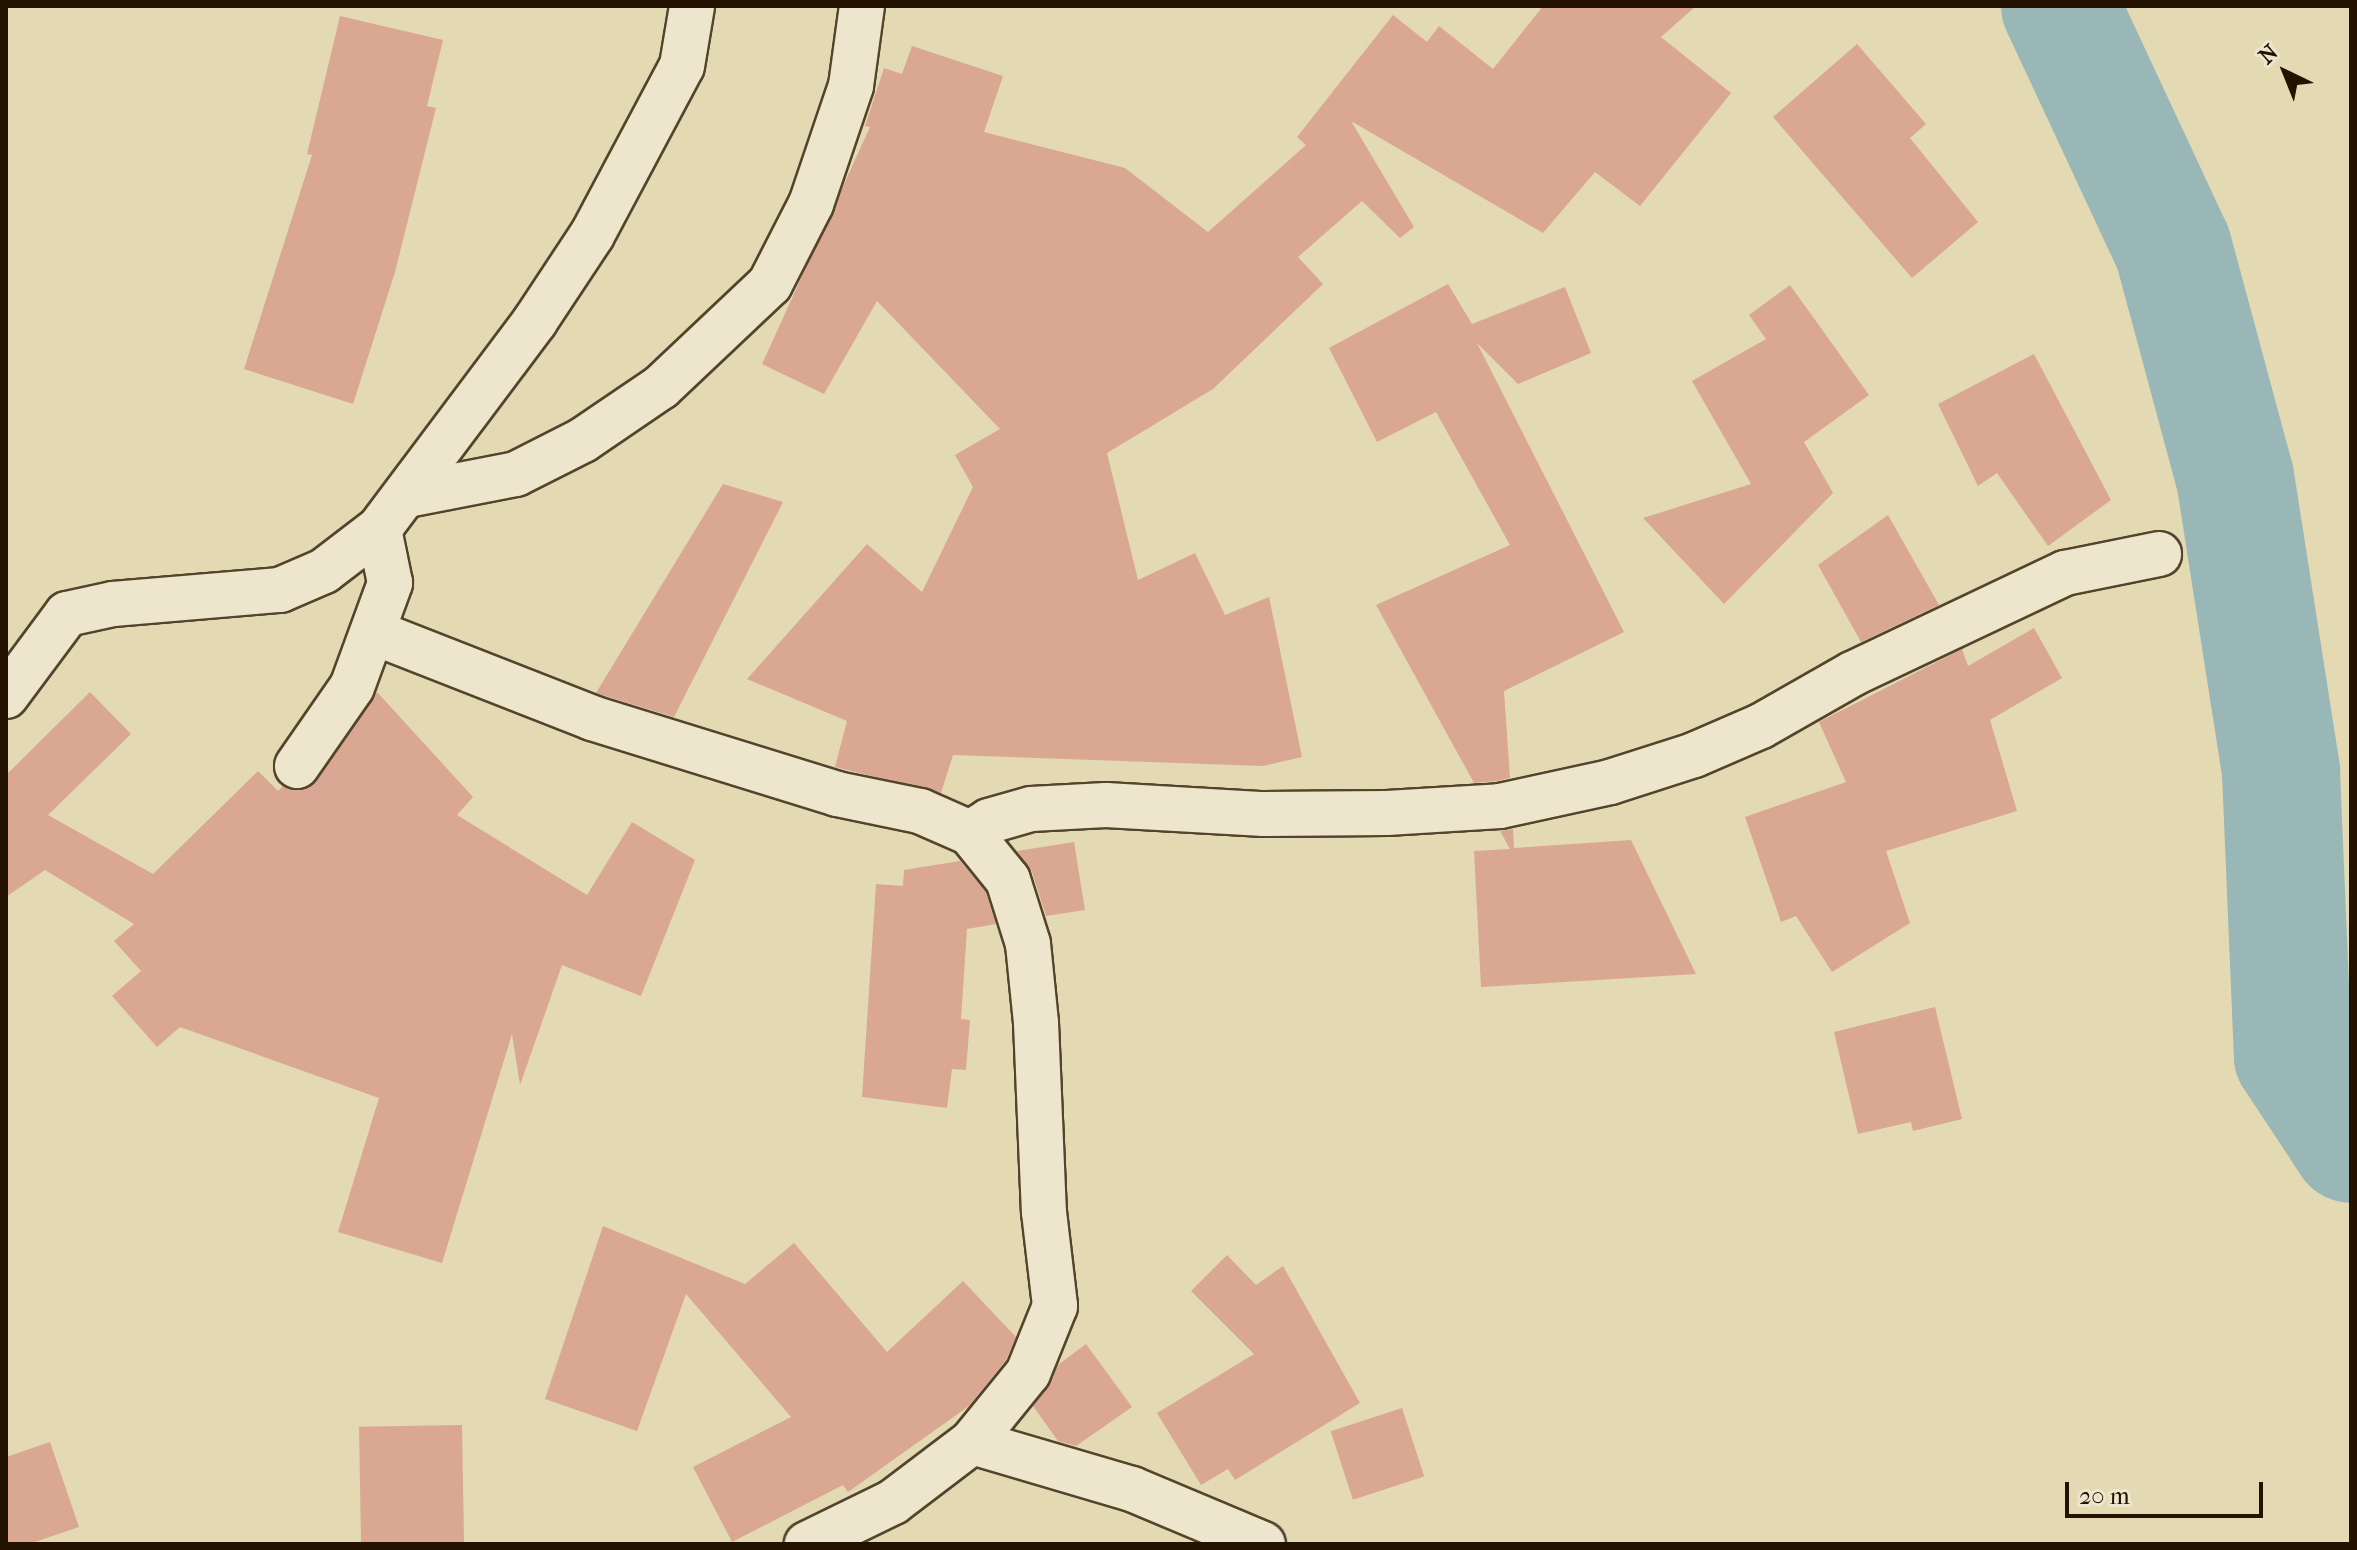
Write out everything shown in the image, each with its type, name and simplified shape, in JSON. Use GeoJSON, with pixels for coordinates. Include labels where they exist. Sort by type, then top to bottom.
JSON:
{"type":"FeatureCollection","features":[{"type":"Feature","properties":{"kind":"street"},"geometry":{"type":"LineString","coordinates":[[6,696],[67,614],[113,604],[280,590],[324,571],[379,529],[408,495],[592,235],[682,66],[692,6]]}},
{"type":"Feature","properties":{"kind":"street"},"geometry":{"type":"LineString","coordinates":[[408,495],[516,474],[583,440],[661,387],[770,284],[811,204],[851,86],[862,6]]}},
{"type":"Feature","properties":{"kind":"street"},"geometry":{"type":"LineString","coordinates":[[297,766],[352,687],[390,583],[379,529]]}},
{"type":"Feature","properties":{"kind":"street"},"geometry":{"type":"LineString","coordinates":[[970,833],[989,821],[1031,809],[1106,805],[1264,814],[1387,813],[1500,806],[1610,782],[1694,755],[1761,726],[1852,674],[2065,573],[2159,554]]}},
{"type":"Feature","properties":{"kind":"street"},"geometry":{"type":"LineString","coordinates":[[373,632],[592,718],[837,794],[920,811],[970,833],[1008,880],[1028,944],[1036,1023],[1044,1212],[1055,1306],[1028,1373],[972,1442],[893,1502],[807,1544]]}},
{"type":"Feature","properties":{"kind":"street"},"geometry":{"type":"LineString","coordinates":[[972,1442],[1132,1489],[1263,1544]]}},
{"type":"Feature","properties":{"kind":"building"},"geometry":{"type":"Polygon","coordinates":[[[1543,6],[1696,6],[1661,37],[1731,93],[1640,206],[1595,172],[1543,233],[1351,121],[1414,227],[1400,238],[1362,201],[1298,257],[1323,284],[1213,389],[1107,453],[1138,580],[1195,553],[1225,615],[1269,597],[1302,757],[1263,766],[953,755],[941,793],[835,767],[847,721],[747,679],[867,544],[922,592],[973,487],[955,455],[1000,429],[877,301],[824,394],[762,364],[870,127],[865,126],[884,68],[902,74],[912,46],[1003,76],[984,132],[1125,168],[1208,232],[1306,145],[1297,137],[1393,15],[1427,42],[1439,26],[1493,69],[1543,6]]]}},
{"type":"Feature","properties":{"kind":"building"},"geometry":{"type":"Polygon","coordinates":[[[340,16],[443,40],[427,106],[436,108],[395,272],[353,404],[244,369],[312,155],[307,154],[340,16]]]}},
{"type":"Feature","properties":{"kind":"building"},"geometry":{"type":"Polygon","coordinates":[[[1857,44],[1926,124],[1910,138],[1978,222],[1912,278],[1773,117],[1857,44]]]}},
{"type":"Feature","properties":{"kind":"building"},"geometry":{"type":"Polygon","coordinates":[[[1448,284],[1472,324],[1565,287],[1591,353],[1518,384],[1477,343],[1624,632],[1504,691],[1510,778],[1474,783],[1376,605],[1510,545],[1436,412],[1377,442],[1329,348],[1448,284]]]}},
{"type":"Feature","properties":{"kind":"building"},"geometry":{"type":"Polygon","coordinates":[[[1790,285],[1869,395],[1804,442],[1833,493],[1724,604],[1643,518],[1751,484],[1692,381],[1766,339],[1749,315],[1790,285]]]}},
{"type":"Feature","properties":{"kind":"building"},"geometry":{"type":"Polygon","coordinates":[[[2034,354],[2111,500],[2048,546],[1997,473],[1978,486],[1938,404],[2034,354]]]}},
{"type":"Feature","properties":{"kind":"building"},"geometry":{"type":"Polygon","coordinates":[[[723,484],[783,502],[674,717],[596,693],[723,484]]]}},
{"type":"Feature","properties":{"kind":"building"},"geometry":{"type":"Polygon","coordinates":[[[1888,515],[1939,605],[1861,642],[1818,565],[1888,515]]]}},
{"type":"Feature","properties":{"kind":"building"},"geometry":{"type":"Polygon","coordinates":[[[2034,628],[2062,678],[1990,720],[2017,811],[1886,851],[1910,923],[1832,972],[1796,916],[1781,922],[1745,817],[1846,782],[1819,722],[1962,649],[1968,666],[2034,628]]]}},
{"type":"Feature","properties":{"kind":"building"},"geometry":{"type":"Polygon","coordinates":[[[90,692],[131,734],[48,815],[153,874],[258,771],[278,791],[283,786],[308,788],[377,692],[473,797],[457,815],[587,895],[632,822],[695,860],[641,996],[562,965],[520,1085],[512,1034],[442,1263],[338,1232],[379,1098],[180,1027],[157,1047],[112,996],[141,971],[114,941],[134,924],[45,870],[6,897],[6,775],[90,692]]]}},
{"type":"Feature","properties":{"kind":"building"},"geometry":{"type":"Polygon","coordinates":[[[1513,829],[1514,848],[1631,840],[1696,974],[1481,987],[1474,851],[1510,849],[1500,831],[1513,829]]]}},
{"type":"Feature","properties":{"kind":"building"},"geometry":{"type":"Polygon","coordinates":[[[1074,842],[1085,910],[1046,916],[1032,872],[1017,851],[1074,842]]]}},
{"type":"Feature","properties":{"kind":"building"},"geometry":{"type":"Polygon","coordinates":[[[960,861],[986,892],[996,924],[967,929],[961,1019],[970,1020],[966,1070],[952,1069],[947,1108],[862,1097],[876,884],[903,886],[904,870],[960,861]]]}},
{"type":"Feature","properties":{"kind":"building"},"geometry":{"type":"Polygon","coordinates":[[[1935,1007],[1962,1119],[1913,1131],[1911,1122],[1858,1134],[1834,1032],[1935,1007]]]}},
{"type":"Feature","properties":{"kind":"building"},"geometry":{"type":"Polygon","coordinates":[[[603,1226],[745,1284],[794,1243],[887,1352],[963,1281],[1016,1337],[1006,1360],[969,1406],[848,1492],[843,1485],[732,1542],[693,1467],[791,1417],[686,1294],[637,1431],[545,1399],[603,1226]]]}},
{"type":"Feature","properties":{"kind":"building"},"geometry":{"type":"Polygon","coordinates":[[[1227,1255],[1256,1285],[1283,1266],[1360,1403],[1235,1480],[1228,1469],[1201,1485],[1157,1413],[1254,1354],[1191,1291],[1227,1255]]]}},
{"type":"Feature","properties":{"kind":"building"},"geometry":{"type":"Polygon","coordinates":[[[1086,1344],[1132,1407],[1076,1446],[1058,1441],[1033,1406],[1059,1364],[1086,1344]]]}},
{"type":"Feature","properties":{"kind":"building"},"geometry":{"type":"Polygon","coordinates":[[[1402,1408],[1424,1476],[1353,1500],[1331,1431],[1402,1408]]]}},
{"type":"Feature","properties":{"kind":"building"},"geometry":{"type":"Polygon","coordinates":[[[462,1425],[464,1544],[361,1544],[359,1427],[462,1425]]]}},
{"type":"Feature","properties":{"kind":"building"},"geometry":{"type":"Polygon","coordinates":[[[50,1442],[79,1527],[29,1544],[6,1544],[6,1457],[50,1442]]]}},
{"type":"Feature","properties":{"kind":"waterway"},"geometry":{"type":"LineString","coordinates":[[2060,6],[2173,248],[2235,477],[2281,772],[2293,1056],[2351,1144]]}}]}
